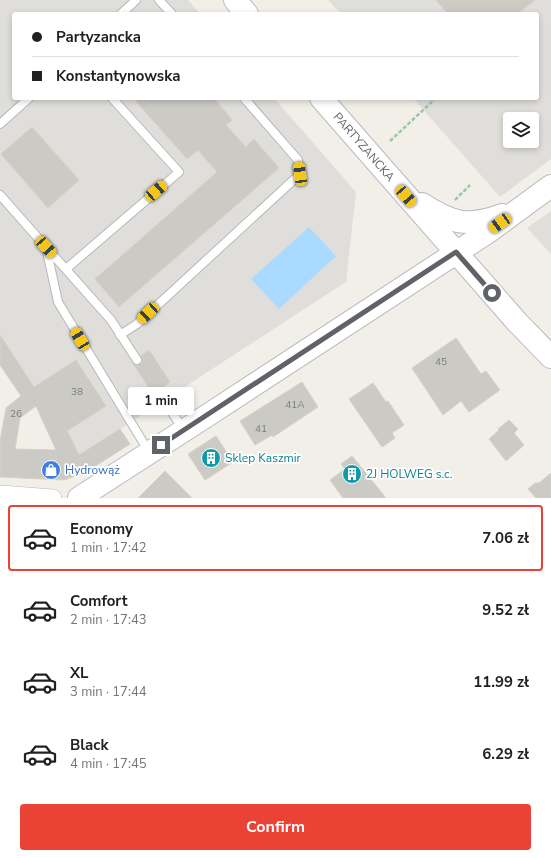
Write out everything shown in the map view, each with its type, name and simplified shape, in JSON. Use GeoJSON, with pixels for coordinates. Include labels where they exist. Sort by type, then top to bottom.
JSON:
{"type":"FeatureCollection","features":[{"type":"Feature","properties":{"kind":"street"},"geometry":{"type":"LineString","coordinates":[[234,0],[245,12]]}},
{"type":"Feature","properties":{"kind":"street","name":"PARTYZANCKA"},"geometry":{"type":"LineString","coordinates":[[323,100],[526,332],[551,358]]}},
{"type":"Feature","properties":{"kind":"street"},"geometry":{"type":"LineString","coordinates":[[79,498],[488,232],[551,186]]}},
{"type":"Feature","properties":{"kind":"street"},"geometry":{"type":"LineString","coordinates":[[398,187],[440,215],[456,222],[464,223],[482,222],[496,218],[529,202]]}},
{"type":"Feature","properties":{"kind":"street"},"geometry":{"type":"LineString","coordinates":[[0,494],[53,498]]}},
{"type":"Feature","properties":{"kind":"lane"},"geometry":{"type":"LineString","coordinates":[[123,12],[136,0]]}},
{"type":"Feature","properties":{"kind":"lane"},"geometry":{"type":"LineString","coordinates":[[160,0],[170,12]]}},
{"type":"Feature","properties":{"kind":"lane"},"geometry":{"type":"LineString","coordinates":[[0,124],[26,100]]}},
{"type":"Feature","properties":{"kind":"lane"},"geometry":{"type":"LineString","coordinates":[[66,269],[179,172],[114,100]]}},
{"type":"Feature","properties":{"kind":"lane"},"geometry":{"type":"LineString","coordinates":[[120,335],[137,324],[300,174],[298,160],[246,100]]}},
{"type":"Feature","properties":{"kind":"lane"},"geometry":{"type":"LineString","coordinates":[[0,195],[111,320],[137,360]]}},
{"type":"Feature","properties":{"kind":"lane"},"geometry":{"type":"LineString","coordinates":[[46,247],[58,302],[149,452]]}},
{"type":"Feature","properties":{"kind":"lane"},"geometry":{"type":"LineString","coordinates":[[159,393],[184,430]]}},
{"type":"Feature","properties":{"kind":"path"},"geometry":{"type":"LineString","coordinates":[[390,141],[434,100]]}},
{"type":"Feature","properties":{"kind":"path"},"geometry":{"type":"LineString","coordinates":[[451,204],[470,185]]}},
{"type":"Feature","properties":{"kind":"shaded area"},"geometry":{"type":"Polygon","coordinates":[[[0,0],[188,0],[198,12],[12,12],[12,100],[276,100],[356,192],[346,282],[120,429],[130,444],[86,472],[43,400],[0,336],[0,0]]]}},
{"type":"Feature","properties":{"kind":"shaded area"},"geometry":{"type":"Polygon","coordinates":[[[328,0],[551,0],[551,159],[500,197],[415,100],[539,100],[539,12],[339,12],[328,0]]]}},
{"type":"Feature","properties":{"kind":"shaded area"},"geometry":{"type":"Polygon","coordinates":[[[551,211],[551,254],[527,228],[551,211]]]}},
{"type":"Feature","properties":{"kind":"water"},"geometry":{"type":"Polygon","coordinates":[[[309,227],[336,256],[279,309],[251,279],[309,227]]]}},
{"type":"Feature","properties":{"kind":"building"},"geometry":{"type":"Polygon","coordinates":[[[436,0],[535,0],[520,12],[446,12],[436,0]]]}},
{"type":"Feature","properties":{"kind":"building"},"geometry":{"type":"Polygon","coordinates":[[[135,100],[216,100],[232,120],[226,125],[246,147],[254,139],[279,168],[119,307],[95,279],[217,172],[198,150],[187,159],[135,100]]]}},
{"type":"Feature","properties":{"kind":"building"},"geometry":{"type":"Polygon","coordinates":[[[32,127],[79,180],[48,208],[1,154],[32,127]]]}},
{"type":"Feature","properties":{"kind":"building"},"geometry":{"type":"Polygon","coordinates":[[[0,335],[34,387],[76,360],[106,406],[67,431],[79,455],[120,429],[130,444],[86,472],[64,480],[0,477],[0,441],[6,408],[21,396],[0,365],[0,335]],[[36,406],[20,418],[15,449],[56,450],[36,406]]]}},
{"type":"Feature","properties":{"kind":"building"},"geometry":{"type":"Polygon","coordinates":[[[456,338],[481,374],[486,371],[500,390],[469,412],[461,401],[443,415],[412,368],[456,338]]]}},
{"type":"Feature","properties":{"kind":"building"},"geometry":{"type":"Polygon","coordinates":[[[149,350],[170,382],[162,388],[156,389],[153,394],[132,362],[135,365],[140,364],[142,360],[141,356],[149,350]]]}},
{"type":"Feature","properties":{"kind":"building"},"geometry":{"type":"Polygon","coordinates":[[[302,382],[318,407],[273,437],[272,435],[255,445],[240,421],[302,382]]]}},
{"type":"Feature","properties":{"kind":"building"},"geometry":{"type":"Polygon","coordinates":[[[373,383],[386,402],[388,401],[404,425],[392,433],[395,438],[382,447],[349,399],[373,383]]]}},
{"type":"Feature","properties":{"kind":"building"},"geometry":{"type":"Polygon","coordinates":[[[509,420],[518,429],[514,433],[524,445],[506,461],[489,439],[509,420]]]}},
{"type":"Feature","properties":{"kind":"building","name":"Sklep Kaszmir"},"geometry":{"type":"Polygon","coordinates":[[[216,436],[233,462],[205,480],[188,454],[216,436]]]}},
{"type":"Feature","properties":{"kind":"building","name":"2J HOLWEG s.c."},"geometry":{"type":"Polygon","coordinates":[[[352,456],[386,498],[343,498],[330,480],[345,469],[341,464],[352,456]]]}},
{"type":"Feature","properties":{"kind":"building"},"geometry":{"type":"Polygon","coordinates":[[[165,471],[192,498],[138,498],[165,471]]]}},
{"type":"Feature","properties":{"kind":"building"},"geometry":{"type":"Polygon","coordinates":[[[551,473],[551,498],[536,498],[528,489],[535,483],[539,483],[551,473]]]}},
{"type":"Feature","properties":{"kind":"place","name":"Sklep Kaszmir"},"geometry":{"type":"Point","coordinates":[211,458]}},
{"type":"Feature","properties":{"kind":"place","name":"Hydrowąż"},"geometry":{"type":"Point","coordinates":[51,470]}},
{"type":"Feature","properties":{"kind":"place","name":"2J HOLWEG s.c."},"geometry":{"type":"Point","coordinates":[352,474]}},
{"type":"Feature","properties":{"kind":"route"},"geometry":{"type":"LineString","coordinates":[[161,445],[456,252],[492,293]]}}]}
